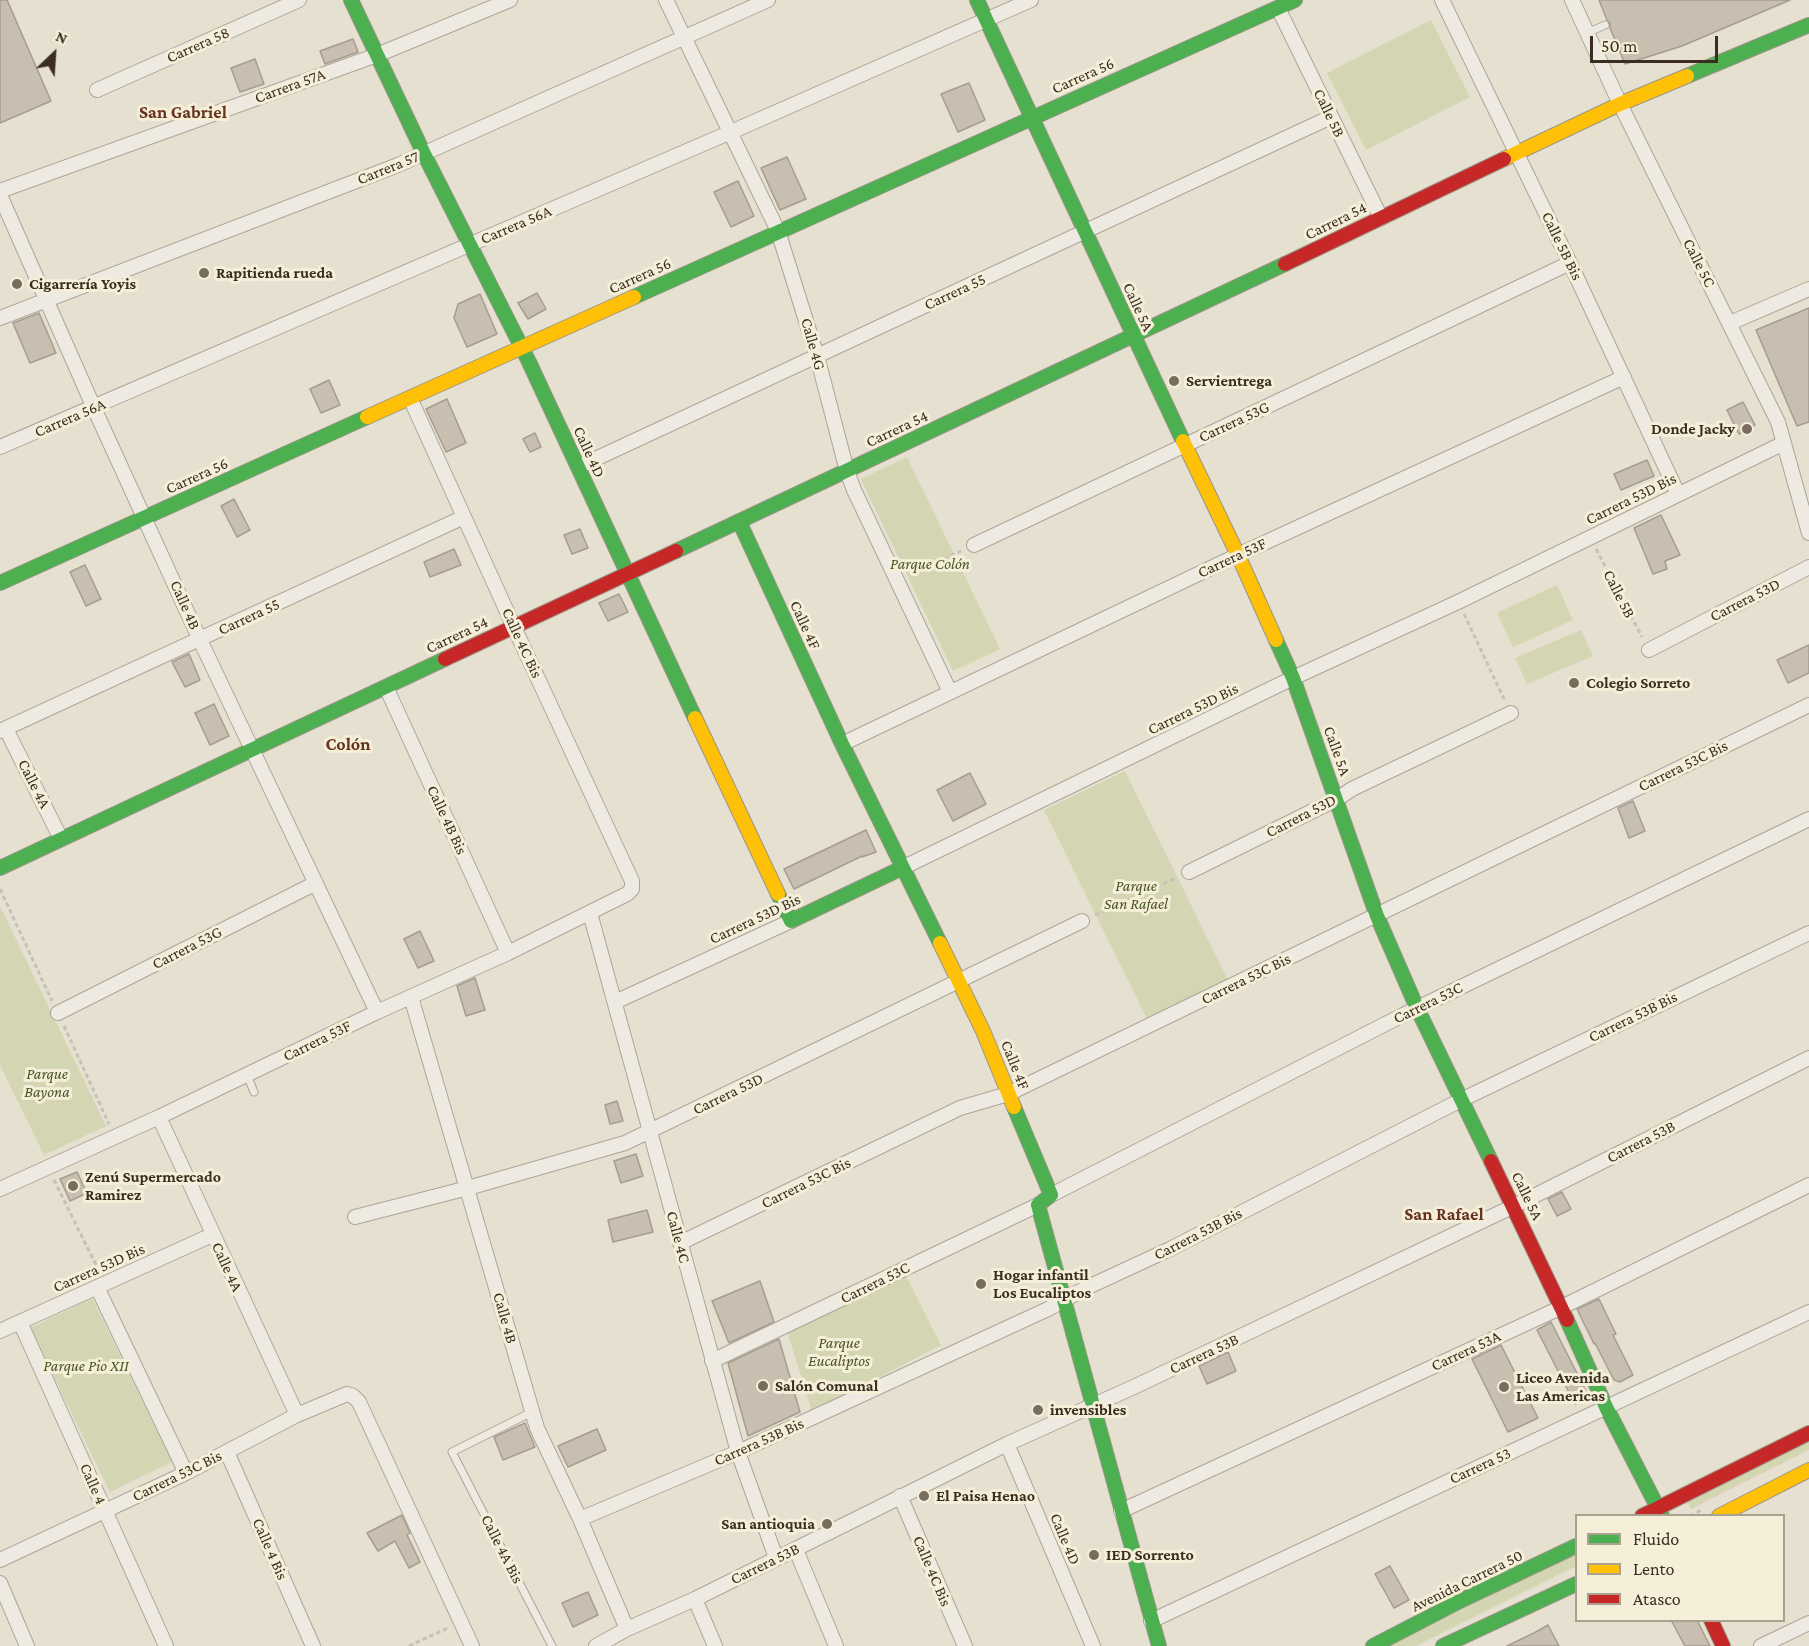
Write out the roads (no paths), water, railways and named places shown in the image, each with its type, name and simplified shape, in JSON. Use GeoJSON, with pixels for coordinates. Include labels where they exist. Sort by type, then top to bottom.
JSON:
{"type":"FeatureCollection","features":[{"type":"Feature","properties":{"kind":"street","name":"Carrera 58"},"geometry":{"type":"LineString","coordinates":[[97,90],[299,0]]}},
{"type":"Feature","properties":{"kind":"street","name":"Calle 4D"},"geometry":{"type":"LineString","coordinates":[[351,0],[424,154],[472,244],[522,347],[626,574],[791,921]]}},
{"type":"Feature","properties":{"kind":"street","name":"Carrera 57A"},"geometry":{"type":"LineString","coordinates":[[0,193],[377,54],[510,0]]}},
{"type":"Feature","properties":{"kind":"street","name":"Calle 4G"},"geometry":{"type":"LineString","coordinates":[[666,0],[778,231],[817,356],[854,490],[950,692]]}},
{"type":"Feature","properties":{"kind":"street","name":"Carrera 57"},"geometry":{"type":"LineString","coordinates":[[0,318],[424,154],[768,0]]}},
{"type":"Feature","properties":{"kind":"street","name":"Calle 5A"},"geometry":{"type":"LineString","coordinates":[[977,0],[1133,336],[1238,555],[1293,678],[1377,916],[1417,1008],[1562,1307],[1606,1407],[1660,1512]]}},
{"type":"Feature","properties":{"kind":"street","name":"Carrera 56A"},"geometry":{"type":"LineString","coordinates":[[0,447],[1031,0]]}},
{"type":"Feature","properties":{"kind":"street","name":"Carrera 56"},"geometry":{"type":"LineString","coordinates":[[0,583],[1295,0]]}},
{"type":"Feature","properties":{"kind":"street","name":"Calle 5B Bis"},"geometry":{"type":"LineString","coordinates":[[1442,0],[1624,376],[1678,494]]}},
{"type":"Feature","properties":{"kind":"street","name":"Calle 5C"},"geometry":{"type":"LineString","coordinates":[[1572,0],[1620,104],[1778,422],[1808,526]]}},
{"type":"Feature","properties":{"kind":"street","name":"Calle 5B"},"geometry":{"type":"LineString","coordinates":[[1278,8],[1381,218]]}},
{"type":"Feature","properties":{"kind":"street","name":"Carrera 54"},"geometry":{"type":"LineString","coordinates":[[0,868],[847,471],[1620,104],[1809,25]]}},
{"type":"Feature","properties":{"kind":"street","name":"Carrera 55"},"geometry":{"type":"LineString","coordinates":[[578,467],[1331,117]]}},
{"type":"Feature","properties":{"kind":"street","name":"Calle 4B"},"geometry":{"type":"LineString","coordinates":[[0,193],[94,408],[200,640],[378,1012]]}},
{"type":"Feature","properties":{"kind":"street","name":"Carrera 53G"},"geometry":{"type":"LineString","coordinates":[[974,545],[1570,263]]}},
{"type":"Feature","properties":{"kind":"street"},"geometry":{"type":"LineString","coordinates":[[1730,323],[1809,289]]}},
{"type":"Feature","properties":{"kind":"street","name":"Carrera 53F"},"geometry":{"type":"LineString","coordinates":[[842,744],[1238,555],[1624,376]]}},
{"type":"Feature","properties":{"kind":"street","name":"Calle 4C Bis"},"geometry":{"type":"LineString","coordinates":[[410,398],[632,881],[632,889]]}},
{"type":"Feature","properties":{"kind":"street","name":"Carrera 53D Bis"},"geometry":{"type":"LineString","coordinates":[[615,1002],[902,868],[1784,443]]}},
{"type":"Feature","properties":{"kind":"street","name":"Carrera 55"},"geometry":{"type":"LineString","coordinates":[[3,730],[464,516]]}},
{"type":"Feature","properties":{"kind":"street","name":"Calle 4F"},"geometry":{"type":"LineString","coordinates":[[739,521],[842,744],[998,1064],[1008,1094],[1051,1195]]}},
{"type":"Feature","properties":{"kind":"street","name":"Carrera 53D"},"geometry":{"type":"LineString","coordinates":[[1649,650],[1809,567]]}},
{"type":"Feature","properties":{"kind":"street","name":"Calle 4B Bis"},"geometry":{"type":"LineString","coordinates":[[386,687],[508,953]]}},
{"type":"Feature","properties":{"kind":"street","name":"Carrera 53C Bis"},"geometry":{"type":"LineString","coordinates":[[680,1243],[960,1108],[1008,1094],[1809,705]]}},
{"type":"Feature","properties":{"kind":"street","name":"Carrera 53D"},"geometry":{"type":"LineString","coordinates":[[1190,872],[1337,799],[1352,789],[1511,713]]}},
{"type":"Feature","properties":{"kind":"street","name":"Calle 4A"},"geometry":{"type":"LineString","coordinates":[[3,730],[61,839]]}},
{"type":"Feature","properties":{"kind":"street","name":"Carrera 53C"},"geometry":{"type":"LineString","coordinates":[[1051,1195],[1417,1008],[1809,819]]}},
{"type":"Feature","properties":{"kind":"street","name":"Carrera 53G"},"geometry":{"type":"LineString","coordinates":[[58,1013],[316,883]]}},
{"type":"Feature","properties":{"kind":"street","name":"Carrera 53F"},"geometry":{"type":"LineString","coordinates":[[0,1190],[508,953],[627,894],[632,889]]}},
{"type":"Feature","properties":{"kind":"street","name":"Calle 4C"},"geometry":{"type":"LineString","coordinates":[[590,913],[738,1452],[776,1558]]}},
{"type":"Feature","properties":{"kind":"street","name":"Carrera 53D"},"geometry":{"type":"LineString","coordinates":[[355,1217],[468,1188],[625,1143],[1082,921]]}},
{"type":"Feature","properties":{"kind":"street","name":"Carrera 53B Bis"},"geometry":{"type":"LineString","coordinates":[[580,1519],[738,1452],[1064,1301],[1461,1100],[1809,933]]}},
{"type":"Feature","properties":{"kind":"street","name":"Calle 4B"},"geometry":{"type":"LineString","coordinates":[[411,997],[537,1428],[580,1519],[627,1629]]}},
{"type":"Feature","properties":{"kind":"street","name":"Carrera 53B"},"geometry":{"type":"LineString","coordinates":[[596,1646],[627,1629],[796,1550],[1007,1444],[1514,1206],[1809,1058]]}},
{"type":"Feature","properties":{"kind":"street","name":"Calle 4A"},"geometry":{"type":"LineString","coordinates":[[159,1117],[297,1415]]}},
{"type":"Feature","properties":{"kind":"street","name":"Carrera 53A"},"geometry":{"type":"LineString","coordinates":[[1121,1511],[1562,1307],[1809,1185]]}},
{"type":"Feature","properties":{"kind":"street"},"geometry":{"type":"LineString","coordinates":[[1051,1195],[1038,1205],[1159,1646]]}},
{"type":"Feature","properties":{"kind":"street","name":"Carrera 53C"},"geometry":{"type":"LineString","coordinates":[[712,1361],[1038,1205]]}},
{"type":"Feature","properties":{"kind":"street","name":"Carrera 53D Bis"},"geometry":{"type":"LineString","coordinates":[[0,1331],[212,1235]]}},
{"type":"Feature","properties":{"kind":"street"},"geometry":{"type":"LineString","coordinates":[[101,1286],[186,1473]]}},
{"type":"Feature","properties":{"kind":"street","name":"Carrera 53"},"geometry":{"type":"LineString","coordinates":[[1151,1621],[1809,1312]]}},
{"type":"Feature","properties":{"kind":"street","name":"Calle 4"},"geometry":{"type":"LineString","coordinates":[[20,1322],[166,1646]]}},
{"type":"Feature","properties":{"kind":"street","name":"Carrera 53C Bis"},"geometry":{"type":"LineString","coordinates":[[0,1560],[186,1473],[297,1415],[347,1394],[359,1402],[472,1646]]}},
{"type":"Feature","properties":{"kind":"street"},"geometry":{"type":"LineString","coordinates":[[1660,1512],[1809,1433]]}},
{"type":"Feature","properties":{"kind":"street","name":"Calle 4D"},"geometry":{"type":"LineString","coordinates":[[1007,1444],[1093,1646]]}},
{"type":"Feature","properties":{"kind":"street","name":"Calle 4 Bis"},"geometry":{"type":"LineString","coordinates":[[227,1452],[313,1646]]}},
{"type":"Feature","properties":{"kind":"street"},"geometry":{"type":"LineString","coordinates":[[1721,1514],[1809,1470]]}},
{"type":"Feature","properties":{"kind":"street","name":"Calle 4C Bis"},"geometry":{"type":"LineString","coordinates":[[900,1496],[965,1646]]}},
{"type":"Feature","properties":{"kind":"street","name":"Avenida Carrera 50"},"geometry":{"type":"LineString","coordinates":[[1373,1646],[1460,1601],[1575,1546]]}},
{"type":"Feature","properties":{"kind":"street"},"geometry":{"type":"LineString","coordinates":[[796,1550],[837,1646]]}},
{"type":"Feature","properties":{"kind":"street"},"geometry":{"type":"LineString","coordinates":[[0,1583],[27,1646]]}},
{"type":"Feature","properties":{"kind":"street"},"geometry":{"type":"LineString","coordinates":[[1443,1646],[1575,1584]]}},
{"type":"Feature","properties":{"kind":"street"},"geometry":{"type":"LineString","coordinates":[[695,1599],[715,1646]]}},
{"type":"Feature","properties":{"kind":"street"},"geometry":{"type":"LineString","coordinates":[[1712,1622],[1723,1646]]}},
{"type":"Feature","properties":{"kind":"street"},"geometry":{"type":"LineString","coordinates":[[1761,1646],[1809,1623]]}},
{"type":"Feature","properties":{"kind":"lane"},"geometry":{"type":"LineString","coordinates":[[1587,33],[1605,24]]}},
{"type":"Feature","properties":{"kind":"lane"},"geometry":{"type":"LineString","coordinates":[[247,1075],[254,1092]]}},
{"type":"Feature","properties":{"kind":"lane","name":"Calle 4A Bis"},"geometry":{"type":"LineString","coordinates":[[532,1412],[452,1452],[552,1646]]}},
{"type":"Feature","properties":{"kind":"place","name":"Rapitienda rueda"},"geometry":{"type":"Point","coordinates":[204,273]}},
{"type":"Feature","properties":{"kind":"place","name":"Cigarrería Yoyis"},"geometry":{"type":"Point","coordinates":[17,284]}},
{"type":"Feature","properties":{"kind":"place","name":"Servientrega"},"geometry":{"type":"Point","coordinates":[1174,381]}},
{"type":"Feature","properties":{"kind":"place","name":"Donde Jacky"},"geometry":{"type":"Point","coordinates":[1747,429]}},
{"type":"Feature","properties":{"kind":"place","name":"Colegio Sorreto"},"geometry":{"type":"Point","coordinates":[1574,683]}},
{"type":"Feature","properties":{"kind":"place","name":"Zenú Supermercado Ramirez"},"geometry":{"type":"Point","coordinates":[73,1186]}},
{"type":"Feature","properties":{"kind":"place","name":"Hogar infantil Los Eucaliptos"},"geometry":{"type":"Point","coordinates":[981,1284]}},
{"type":"Feature","properties":{"kind":"place","name":"Salón Comunal"},"geometry":{"type":"Point","coordinates":[763,1386]}},
{"type":"Feature","properties":{"kind":"place","name":"Liceo Avenida Las Americas"},"geometry":{"type":"Point","coordinates":[1504,1387]}},
{"type":"Feature","properties":{"kind":"place","name":"invensibles"},"geometry":{"type":"Point","coordinates":[1038,1410]}},
{"type":"Feature","properties":{"kind":"place","name":"El Paisa Henao"},"geometry":{"type":"Point","coordinates":[924,1496]}},
{"type":"Feature","properties":{"kind":"place","name":"San antioquia"},"geometry":{"type":"Point","coordinates":[827,1524]}},
{"type":"Feature","properties":{"kind":"place","name":"IED Sorrento"},"geometry":{"type":"Point","coordinates":[1094,1555]}},
{"type":"Feature","properties":{"kind":"district","name":"San Gabriel"},"geometry":{"type":"Point","coordinates":[183,112]}},
{"type":"Feature","properties":{"kind":"district","name":"Colón"},"geometry":{"type":"Point","coordinates":[348,744]}},
{"type":"Feature","properties":{"kind":"district","name":"San Rafael"},"geometry":{"type":"Point","coordinates":[1444,1214]}},
{"type":"Feature","properties":{"kind":"park label","name":"Parque Colón"},"geometry":{"type":"Point","coordinates":[930,564]}},
{"type":"Feature","properties":{"kind":"park label","name":"Parque San Rafael"},"geometry":{"type":"Point","coordinates":[1136,895]}},
{"type":"Feature","properties":{"kind":"park label","name":"Parque Bayona"},"geometry":{"type":"Point","coordinates":[47,1083]}},
{"type":"Feature","properties":{"kind":"park label","name":"Parque Eucaliptos"},"geometry":{"type":"Point","coordinates":[839,1352]}},
{"type":"Feature","properties":{"kind":"park label","name":"Parque Pio XII"},"geometry":{"type":"Point","coordinates":[86,1366]}}]}
